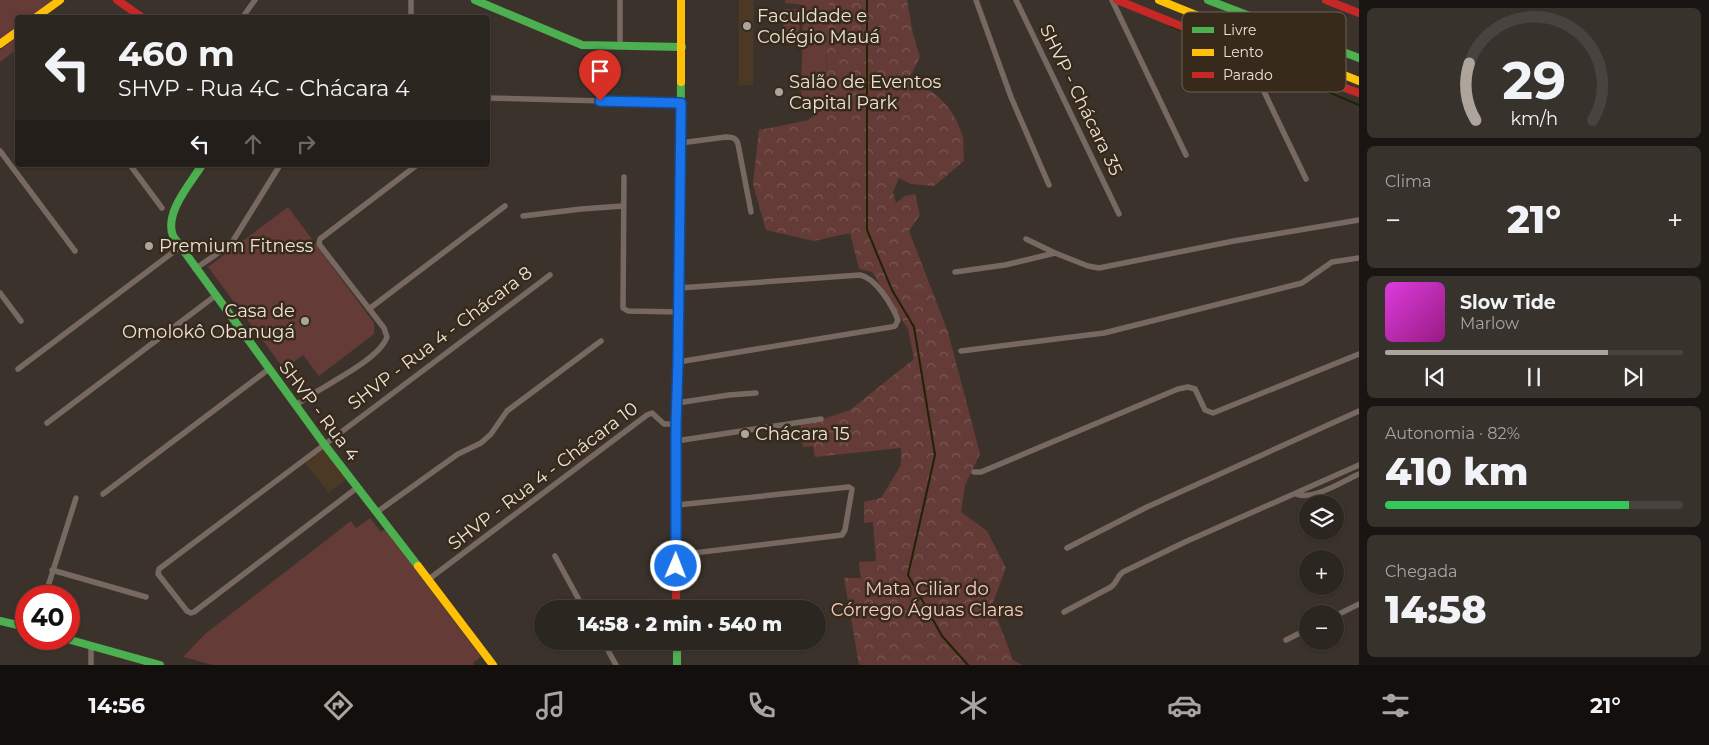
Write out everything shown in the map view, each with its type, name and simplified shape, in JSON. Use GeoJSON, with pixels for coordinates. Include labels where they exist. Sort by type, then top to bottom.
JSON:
{"type":"FeatureCollection","features":[{"type":"Feature","properties":{"kind":"main road"},"geometry":{"type":"LineString","coordinates":[[39,15],[60,0]]}},
{"type":"Feature","properties":{"kind":"main road"},"geometry":{"type":"LineString","coordinates":[[117,0],[139,15]]}},
{"type":"Feature","properties":{"kind":"main road"},"geometry":{"type":"LineString","coordinates":[[475,0],[582,45],[682,47]]}},
{"type":"Feature","properties":{"kind":"main road"},"geometry":{"type":"LineString","coordinates":[[676,600],[676,424],[679,312],[681,0]]}},
{"type":"Feature","properties":{"kind":"main road"},"geometry":{"type":"LineString","coordinates":[[1117,0],[1182,26]]}},
{"type":"Feature","properties":{"kind":"main road"},"geometry":{"type":"LineString","coordinates":[[1159,0],[1189,12]]}},
{"type":"Feature","properties":{"kind":"main road"},"geometry":{"type":"LineString","coordinates":[[1208,0],[1239,12]]}},
{"type":"Feature","properties":{"kind":"main road"},"geometry":{"type":"LineString","coordinates":[[1326,0],[1359,13]]}},
{"type":"Feature","properties":{"kind":"main road"},"geometry":{"type":"LineString","coordinates":[[0,44],[15,33]]}},
{"type":"Feature","properties":{"kind":"main road"},"geometry":{"type":"LineString","coordinates":[[1346,53],[1359,58]]}},
{"type":"Feature","properties":{"kind":"main road"},"geometry":{"type":"LineString","coordinates":[[1346,76],[1359,81]]}},
{"type":"Feature","properties":{"kind":"main road"},"geometry":{"type":"LineString","coordinates":[[1346,88],[1359,93]]}},
{"type":"Feature","properties":{"kind":"main road","name":"SHVP - Rua 4"},"geometry":{"type":"LineString","coordinates":[[201,167],[174,212],[171,222],[172,232],[180,248],[324,444],[378,512],[493,665]]}},
{"type":"Feature","properties":{"kind":"main road"},"geometry":{"type":"LineString","coordinates":[[0,621],[15,625]]}},
{"type":"Feature","properties":{"kind":"main road"},"geometry":{"type":"LineString","coordinates":[[80,643],[160,665]]}},
{"type":"Feature","properties":{"kind":"main road"},"geometry":{"type":"LineString","coordinates":[[677,650],[677,665]]}},
{"type":"Feature","properties":{"kind":"street"},"geometry":{"type":"LineString","coordinates":[[244,15],[255,0]]}},
{"type":"Feature","properties":{"kind":"street"},"geometry":{"type":"LineString","coordinates":[[411,0],[411,15]]}},
{"type":"Feature","properties":{"kind":"street"},"geometry":{"type":"LineString","coordinates":[[620,0],[620,46]]}},
{"type":"Feature","properties":{"kind":"street"},"geometry":{"type":"LineString","coordinates":[[976,0],[1011,97],[1049,185]]}},
{"type":"Feature","properties":{"kind":"street","name":"SHVP - Chácara 35"},"geometry":{"type":"LineString","coordinates":[[1016,0],[1119,214]]}},
{"type":"Feature","properties":{"kind":"street"},"geometry":{"type":"LineString","coordinates":[[1112,0],[1186,155]]}},
{"type":"Feature","properties":{"kind":"street"},"geometry":{"type":"LineString","coordinates":[[1264,92],[1306,179]]}},
{"type":"Feature","properties":{"kind":"street"},"geometry":{"type":"LineString","coordinates":[[490,98],[681,103]]}},
{"type":"Feature","properties":{"kind":"street"},"geometry":{"type":"LineString","coordinates":[[680,143],[731,137],[735,139],[738,144],[751,212]]}},
{"type":"Feature","properties":{"kind":"street"},"geometry":{"type":"LineString","coordinates":[[0,151],[75,251]]}},
{"type":"Feature","properties":{"kind":"street"},"geometry":{"type":"LineString","coordinates":[[131,167],[162,208]]}},
{"type":"Feature","properties":{"kind":"street"},"geometry":{"type":"LineString","coordinates":[[195,269],[231,244],[279,167]]}},
{"type":"Feature","properties":{"kind":"street"},"geometry":{"type":"LineString","coordinates":[[296,405],[351,370],[383,346],[387,334],[325,252],[319,241],[414,167]]}},
{"type":"Feature","properties":{"kind":"street"},"geometry":{"type":"LineString","coordinates":[[624,177],[622,308],[628,311],[679,312]]}},
{"type":"Feature","properties":{"kind":"street"},"geometry":{"type":"LineString","coordinates":[[369,309],[505,206]]}},
{"type":"Feature","properties":{"kind":"street"},"geometry":{"type":"LineString","coordinates":[[523,216],[623,206]]}},
{"type":"Feature","properties":{"kind":"street"},"geometry":{"type":"LineString","coordinates":[[1026,239],[1055,253],[1088,266],[1099,268],[1234,241],[1359,220]]}},
{"type":"Feature","properties":{"kind":"street"},"geometry":{"type":"LineString","coordinates":[[18,369],[180,248]]}},
{"type":"Feature","properties":{"kind":"street"},"geometry":{"type":"LineString","coordinates":[[955,272],[1005,265],[1055,253]]}},
{"type":"Feature","properties":{"kind":"street"},"geometry":{"type":"LineString","coordinates":[[961,351],[1104,334],[1302,283],[1332,262],[1359,258]]}},
{"type":"Feature","properties":{"kind":"street","name":"SHVP - Rua 4 - Chácara 8"},"geometry":{"type":"LineString","coordinates":[[358,487],[199,609],[190,613],[158,574],[159,569],[324,444],[395,393],[550,274]]}},
{"type":"Feature","properties":{"kind":"street"},"geometry":{"type":"LineString","coordinates":[[678,362],[891,327],[896,326],[898,320],[894,311],[872,280],[860,275],[679,288]]}},
{"type":"Feature","properties":{"kind":"street"},"geometry":{"type":"LineString","coordinates":[[0,293],[21,321]]}},
{"type":"Feature","properties":{"kind":"street"},"geometry":{"type":"LineString","coordinates":[[46,423],[214,296]]}},
{"type":"Feature","properties":{"kind":"street"},"geometry":{"type":"LineString","coordinates":[[378,512],[458,454],[481,443],[491,434],[507,411],[601,340]]}},
{"type":"Feature","properties":{"kind":"street"},"geometry":{"type":"LineString","coordinates":[[974,472],[981,472],[1178,389],[1188,387],[1195,389],[1205,410],[1213,413],[1359,354]]}},
{"type":"Feature","properties":{"kind":"street"},"geometry":{"type":"LineString","coordinates":[[103,494],[269,369]]}},
{"type":"Feature","properties":{"kind":"street"},"geometry":{"type":"LineString","coordinates":[[677,403],[729,395],[756,394]]}},
{"type":"Feature","properties":{"kind":"street"},"geometry":{"type":"LineString","coordinates":[[1067,548],[1147,507],[1359,411]]}},
{"type":"Feature","properties":{"kind":"street","name":"SHVP - Rua 4 - Chácara 10"},"geometry":{"type":"LineString","coordinates":[[428,579],[647,415],[652,414],[664,424],[676,424]]}},
{"type":"Feature","properties":{"kind":"street"},"geometry":{"type":"LineString","coordinates":[[676,441],[821,419]]}},
{"type":"Feature","properties":{"kind":"street"},"geometry":{"type":"LineString","coordinates":[[1064,612],[1111,588],[1116,583],[1118,576],[1123,572],[1359,465]]}},
{"type":"Feature","properties":{"kind":"street"},"geometry":{"type":"LineString","coordinates":[[1296,494],[1306,496],[1318,493],[1359,474]]}},
{"type":"Feature","properties":{"kind":"street"},"geometry":{"type":"LineString","coordinates":[[677,506],[848,487],[852,489],[845,530],[842,535],[677,555]]}},
{"type":"Feature","properties":{"kind":"street"},"geometry":{"type":"LineString","coordinates":[[48,585],[76,498]]}},
{"type":"Feature","properties":{"kind":"street"},"geometry":{"type":"LineString","coordinates":[[555,556],[579,600]]}},
{"type":"Feature","properties":{"kind":"street"},"geometry":{"type":"LineString","coordinates":[[52,570],[146,597]]}},
{"type":"Feature","properties":{"kind":"street"},"geometry":{"type":"LineString","coordinates":[[1344,612],[1359,604]]}},
{"type":"Feature","properties":{"kind":"street"},"geometry":{"type":"LineString","coordinates":[[1286,640],[1299,634]]}},
{"type":"Feature","properties":{"kind":"street"},"geometry":{"type":"LineString","coordinates":[[91,646],[91,665]]}},
{"type":"Feature","properties":{"kind":"street"},"geometry":{"type":"LineString","coordinates":[[608,650],[616,665]]}},
{"type":"Feature","properties":{"kind":"shaded area","name":"Faculdade e Colégio Mauá"},"geometry":{"type":"Polygon","coordinates":[[[739,0],[754,0],[753,85],[739,85],[739,0]]]}},
{"type":"Feature","properties":{"kind":"shaded area"},"geometry":{"type":"Polygon","coordinates":[[[324,444],[350,476],[329,493],[303,460],[324,444]]]}},
{"type":"Feature","properties":{"kind":"green space"},"geometry":{"type":"Polygon","coordinates":[[[0,0],[53,0],[33,15],[15,15],[15,29],[0,40],[0,0]]]}},
{"type":"Feature","properties":{"kind":"green space"},"geometry":{"type":"Polygon","coordinates":[[[785,0],[829,0],[825,100],[801,100],[803,5],[785,3],[785,0]]]}},
{"type":"Feature","properties":{"kind":"green space","name":"Mata Ciliar do Córrego Águas Claras"},"geometry":{"type":"Polygon","coordinates":[[[829,0],[907,0],[913,34],[920,57],[909,78],[928,88],[943,101],[955,117],[963,137],[964,161],[934,186],[911,184],[899,178],[893,192],[896,203],[905,196],[915,194],[920,215],[909,231],[948,332],[980,454],[965,485],[961,512],[987,531],[1006,568],[992,605],[1013,660],[1023,665],[859,665],[844,578],[861,578],[859,562],[876,561],[873,522],[864,523],[864,502],[881,498],[901,465],[901,448],[815,457],[813,446],[803,447],[800,422],[820,420],[850,410],[914,359],[908,329],[872,272],[859,269],[850,233],[814,241],[766,230],[753,184],[759,130],[809,120],[825,106],[829,0]]]}},
{"type":"Feature","properties":{"kind":"green space"},"geometry":{"type":"Polygon","coordinates":[[[784,9],[800,9],[799,36],[783,36],[784,9]]]}},
{"type":"Feature","properties":{"kind":"green space"},"geometry":{"type":"Polygon","coordinates":[[[15,39],[15,51],[0,62],[0,50],[15,39]]]}},
{"type":"Feature","properties":{"kind":"green space"},"geometry":{"type":"Polygon","coordinates":[[[288,207],[374,323],[374,334],[319,376],[303,355],[284,369],[208,267],[288,207]]]}},
{"type":"Feature","properties":{"kind":"green space"},"geometry":{"type":"Polygon","coordinates":[[[370,518],[381,532],[385,529],[481,657],[473,663],[474,665],[213,665],[183,657],[205,634],[351,521],[356,528],[370,518]]]}},
{"type":"Feature","properties":{"kind":"waterway"},"geometry":{"type":"LineString","coordinates":[[867,0],[867,230],[892,290],[914,327],[935,455],[908,575],[942,636],[968,665]]}},
{"type":"Feature","properties":{"kind":"waterway"},"geometry":{"type":"LineString","coordinates":[[1171,26],[1182,31]]}},
{"type":"Feature","properties":{"kind":"waterway"},"geometry":{"type":"LineString","coordinates":[[1329,92],[1359,105]]}},
{"type":"Feature","properties":{"kind":"traffic: fast"},"geometry":{"type":"LineString","coordinates":[[475,0],[582,45],[682,47]]}},
{"type":"Feature","properties":{"kind":"traffic: fast"},"geometry":{"type":"LineString","coordinates":[[1208,0],[1239,12]]}},
{"type":"Feature","properties":{"kind":"traffic: fast"},"geometry":{"type":"LineString","coordinates":[[1346,53],[1359,58]]}},
{"type":"Feature","properties":{"kind":"traffic: fast"},"geometry":{"type":"LineString","coordinates":[[677,419],[681,82]]}},
{"type":"Feature","properties":{"kind":"traffic: fast"},"geometry":{"type":"LineString","coordinates":[[201,167],[175,208],[171,227],[173,236],[324,444],[418,566]]}},
{"type":"Feature","properties":{"kind":"traffic: fast"},"geometry":{"type":"LineString","coordinates":[[0,621],[15,624]]}},
{"type":"Feature","properties":{"kind":"traffic: fast"},"geometry":{"type":"LineString","coordinates":[[80,643],[160,665]]}},
{"type":"Feature","properties":{"kind":"traffic: fast"},"geometry":{"type":"LineString","coordinates":[[677,650],[677,665]]}},
{"type":"Feature","properties":{"kind":"traffic: slow"},"geometry":{"type":"LineString","coordinates":[[39,15],[60,0]]}},
{"type":"Feature","properties":{"kind":"traffic: slow"},"geometry":{"type":"LineString","coordinates":[[681,0],[681,82]]}},
{"type":"Feature","properties":{"kind":"traffic: slow"},"geometry":{"type":"LineString","coordinates":[[1159,0],[1189,12]]}},
{"type":"Feature","properties":{"kind":"traffic: slow"},"geometry":{"type":"LineString","coordinates":[[0,44],[15,33]]}},
{"type":"Feature","properties":{"kind":"traffic: slow"},"geometry":{"type":"LineString","coordinates":[[1346,76],[1359,81]]}},
{"type":"Feature","properties":{"kind":"traffic: slow"},"geometry":{"type":"LineString","coordinates":[[418,566],[493,665]]}},
{"type":"Feature","properties":{"kind":"traffic: jam"},"geometry":{"type":"LineString","coordinates":[[117,0],[139,15]]}},
{"type":"Feature","properties":{"kind":"traffic: jam"},"geometry":{"type":"LineString","coordinates":[[1117,0],[1182,26]]}},
{"type":"Feature","properties":{"kind":"traffic: jam"},"geometry":{"type":"LineString","coordinates":[[1326,0],[1359,13]]}},
{"type":"Feature","properties":{"kind":"traffic: jam"},"geometry":{"type":"LineString","coordinates":[[1346,88],[1359,93]]}},
{"type":"Feature","properties":{"kind":"traffic: jam"},"geometry":{"type":"LineString","coordinates":[[676,600],[677,419]]}},
{"type":"Feature","properties":{"kind":"place","name":"Faculdade e Colégio Mauá"},"geometry":{"type":"Point","coordinates":[747,26]}},
{"type":"Feature","properties":{"kind":"place","name":"Salão de Eventos Capital Park"},"geometry":{"type":"Point","coordinates":[779,92]}},
{"type":"Feature","properties":{"kind":"place","name":"Premium Fitness"},"geometry":{"type":"Point","coordinates":[149,246]}},
{"type":"Feature","properties":{"kind":"place","name":"Casa de Omolokô Obanugá"},"geometry":{"type":"Point","coordinates":[305,321]}},
{"type":"Feature","properties":{"kind":"place","name":"Chácara 15"},"geometry":{"type":"Point","coordinates":[745,434]}},
{"type":"Feature","properties":{"kind":"route"},"geometry":{"type":"LineString","coordinates":[[600,101],[681,103],[676,424],[676,566]]}}]}
